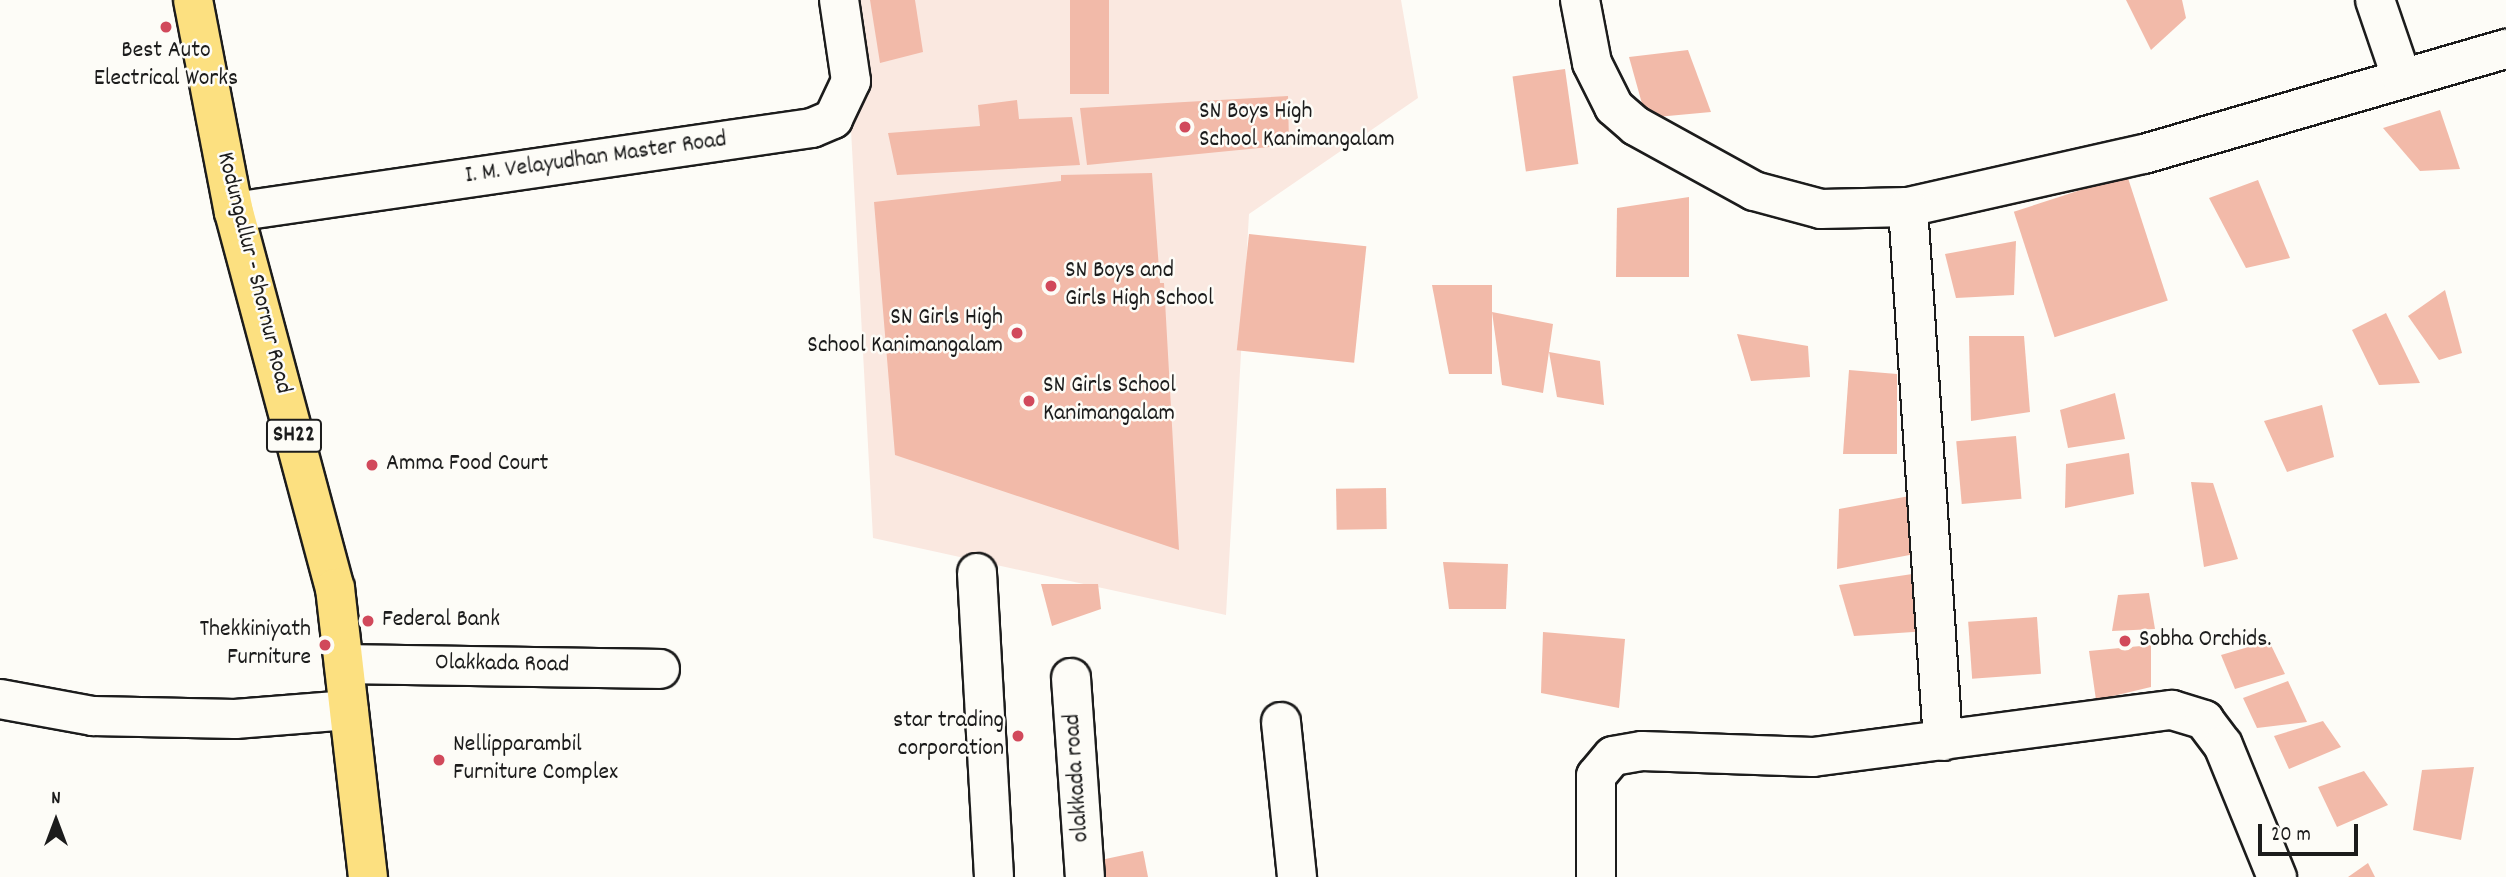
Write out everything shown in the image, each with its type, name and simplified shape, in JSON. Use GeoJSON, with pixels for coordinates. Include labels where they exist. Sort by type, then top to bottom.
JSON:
{"type":"FeatureCollection","features":[{"type":"Feature","properties":{"kind":"main road","name":"Kodungallur - Shornur Road"},"geometry":{"type":"LineString","coordinates":[[193,0],[234,212],[335,588],[368,877]]}},
{"type":"Feature","properties":{"kind":"street","name":"I. M. Velayudhan Master Road"},"geometry":{"type":"LineString","coordinates":[[234,212],[812,128],[833,119],[851,81],[839,0]]}},
{"type":"Feature","properties":{"kind":"street"},"geometry":{"type":"LineString","coordinates":[[1580,0],[1592,63],[1614,107],[1636,125],[1754,191],[1821,209],[1908,207],[2144,154],[2506,49]]}},
{"type":"Feature","properties":{"kind":"street"},"geometry":{"type":"LineString","coordinates":[[2375,0],[2402,79]]}},
{"type":"Feature","properties":{"kind":"street"},"geometry":{"type":"LineString","coordinates":[[1908,207],[1943,741]]}},
{"type":"Feature","properties":{"kind":"street"},"geometry":{"type":"LineString","coordinates":[[977,573],[994,877]]}},
{"type":"Feature","properties":{"kind":"street","name":"Olakkada Road"},"geometry":{"type":"LineString","coordinates":[[344,664],[660,669]]}},
{"type":"Feature","properties":{"kind":"street","name":"olakkada road"},"geometry":{"type":"LineString","coordinates":[[1071,678],[1085,877]]}},
{"type":"Feature","properties":{"kind":"street"},"geometry":{"type":"LineString","coordinates":[[0,699],[93,716],[235,719],[349,710]]}},
{"type":"Feature","properties":{"kind":"street"},"geometry":{"type":"LineString","coordinates":[[1596,877],[1596,776],[1613,756],[1642,751],[1813,757],[2172,710],[2204,720],[2223,745],[2277,877]]}},
{"type":"Feature","properties":{"kind":"street"},"geometry":{"type":"LineString","coordinates":[[1281,722],[1297,877]]}},
{"type":"Feature","properties":{"kind":"shaded area","name":"SN Boys and Girls High School"},"geometry":{"type":"Polygon","coordinates":[[[844,0],[1401,0],[1418,98],[1249,214],[1226,615],[873,538],[844,0]]]}},
{"type":"Feature","properties":{"kind":"building"},"geometry":{"type":"Polygon","coordinates":[[[870,0],[915,0],[923,52],[880,63],[870,0]]]}},
{"type":"Feature","properties":{"kind":"building"},"geometry":{"type":"Polygon","coordinates":[[[1070,0],[1109,0],[1109,94],[1070,94],[1070,0]]]}},
{"type":"Feature","properties":{"kind":"building"},"geometry":{"type":"Polygon","coordinates":[[[2126,0],[2182,0],[2186,18],[2151,50],[2126,0]]]}},
{"type":"Feature","properties":{"kind":"building"},"geometry":{"type":"Polygon","coordinates":[[[1688,50],[1711,112],[1646,118],[1629,57],[1688,50]]]}},
{"type":"Feature","properties":{"kind":"building"},"geometry":{"type":"Polygon","coordinates":[[[1565,69],[1578,164],[1526,171],[1513,76],[1565,69]]]}},
{"type":"Feature","properties":{"kind":"building","name":"SN Boys High School Kanimangalam"},"geometry":{"type":"Polygon","coordinates":[[[1288,96],[1289,145],[1087,165],[1080,108],[1288,96]]]}},
{"type":"Feature","properties":{"kind":"building"},"geometry":{"type":"Polygon","coordinates":[[[1017,100],[1019,119],[1072,117],[1080,165],[897,175],[888,133],[980,126],[978,105],[1017,100]]]}},
{"type":"Feature","properties":{"kind":"building"},"geometry":{"type":"Polygon","coordinates":[[[2440,110],[2460,169],[2420,171],[2383,128],[2440,110]]]}},
{"type":"Feature","properties":{"kind":"building","name":"SN Girls School Kanimangalam"},"geometry":{"type":"Polygon","coordinates":[[[1152,173],[1160,283],[1164,283],[1179,550],[895,455],[874,202],[1061,181],[1061,175],[1152,173]]]}},
{"type":"Feature","properties":{"kind":"building"},"geometry":{"type":"Polygon","coordinates":[[[2127,175],[2168,301],[2055,337],[2014,212],[2127,175]]]}},
{"type":"Feature","properties":{"kind":"building"},"geometry":{"type":"Polygon","coordinates":[[[2258,180],[2290,258],[2246,268],[2209,198],[2258,180]]]}},
{"type":"Feature","properties":{"kind":"building"},"geometry":{"type":"Polygon","coordinates":[[[1689,197],[1689,277],[1616,277],[1617,208],[1689,197]]]}},
{"type":"Feature","properties":{"kind":"building"},"geometry":{"type":"Polygon","coordinates":[[[1249,234],[1366,246],[1354,363],[1237,350],[1249,234]]]}},
{"type":"Feature","properties":{"kind":"building"},"geometry":{"type":"Polygon","coordinates":[[[2016,241],[2014,295],[1956,298],[1945,254],[2016,241]]]}},
{"type":"Feature","properties":{"kind":"building"},"geometry":{"type":"Polygon","coordinates":[[[1432,285],[1492,285],[1492,374],[1449,374],[1432,285]]]}},
{"type":"Feature","properties":{"kind":"building"},"geometry":{"type":"Polygon","coordinates":[[[2445,290],[2462,353],[2439,360],[2408,316],[2445,290]]]}},
{"type":"Feature","properties":{"kind":"building"},"geometry":{"type":"Polygon","coordinates":[[[1492,312],[1553,324],[1543,393],[1502,385],[1492,312]]]}},
{"type":"Feature","properties":{"kind":"building"},"geometry":{"type":"Polygon","coordinates":[[[2386,313],[2420,383],[2379,385],[2352,330],[2386,313]]]}},
{"type":"Feature","properties":{"kind":"building"},"geometry":{"type":"Polygon","coordinates":[[[1737,334],[1808,346],[1810,377],[1751,381],[1737,334]]]}},
{"type":"Feature","properties":{"kind":"building"},"geometry":{"type":"Polygon","coordinates":[[[1969,336],[2024,336],[2030,412],[1971,421],[1969,336]]]}},
{"type":"Feature","properties":{"kind":"building"},"geometry":{"type":"Polygon","coordinates":[[[1549,352],[1600,361],[1604,405],[1557,397],[1549,352]]]}},
{"type":"Feature","properties":{"kind":"building"},"geometry":{"type":"Polygon","coordinates":[[[1849,370],[1897,374],[1897,454],[1843,454],[1849,370]]]}},
{"type":"Feature","properties":{"kind":"building"},"geometry":{"type":"Polygon","coordinates":[[[2115,393],[2125,439],[2068,448],[2060,410],[2115,393]]]}},
{"type":"Feature","properties":{"kind":"building"},"geometry":{"type":"Polygon","coordinates":[[[2322,405],[2334,457],[2287,472],[2264,421],[2322,405]]]}},
{"type":"Feature","properties":{"kind":"building"},"geometry":{"type":"Polygon","coordinates":[[[2016,436],[2021,499],[1962,504],[1956,441],[2016,436]]]}},
{"type":"Feature","properties":{"kind":"building"},"geometry":{"type":"Polygon","coordinates":[[[2129,453],[2134,494],[2065,508],[2066,464],[2129,453]]]}},
{"type":"Feature","properties":{"kind":"building"},"geometry":{"type":"Polygon","coordinates":[[[2191,482],[2213,483],[2238,559],[2204,567],[2191,482]]]}},
{"type":"Feature","properties":{"kind":"building"},"geometry":{"type":"Polygon","coordinates":[[[1386,488],[1387,529],[1337,530],[1336,489],[1386,488]]]}},
{"type":"Feature","properties":{"kind":"building"},"geometry":{"type":"Polygon","coordinates":[[[1915,495],[1925,552],[1837,569],[1839,509],[1915,495]]]}},
{"type":"Feature","properties":{"kind":"building"},"geometry":{"type":"Polygon","coordinates":[[[1443,562],[1508,564],[1506,609],[1449,609],[1443,562]]]}},
{"type":"Feature","properties":{"kind":"building"},"geometry":{"type":"Polygon","coordinates":[[[1919,573],[1928,631],[1854,636],[1839,585],[1919,573]]]}},
{"type":"Feature","properties":{"kind":"building"},"geometry":{"type":"Polygon","coordinates":[[[1041,584],[1098,584],[1101,609],[1052,626],[1041,584]]]}},
{"type":"Feature","properties":{"kind":"building"},"geometry":{"type":"Polygon","coordinates":[[[2149,593],[2155,629],[2112,631],[2118,595],[2149,593]]]}},
{"type":"Feature","properties":{"kind":"building"},"geometry":{"type":"Polygon","coordinates":[[[2037,617],[2041,674],[1972,679],[1968,622],[2037,617]]]}},
{"type":"Feature","properties":{"kind":"building"},"geometry":{"type":"Polygon","coordinates":[[[1543,632],[1625,639],[1619,708],[1541,693],[1543,632]]]}},
{"type":"Feature","properties":{"kind":"building"},"geometry":{"type":"Polygon","coordinates":[[[2269,641],[2285,674],[2235,689],[2221,655],[2269,641]]]}},
{"type":"Feature","properties":{"kind":"building"},"geometry":{"type":"Polygon","coordinates":[[[2151,645],[2151,687],[2096,700],[2089,651],[2151,645]]]}},
{"type":"Feature","properties":{"kind":"building"},"geometry":{"type":"Polygon","coordinates":[[[2288,681],[2307,722],[2257,728],[2243,698],[2288,681]]]}},
{"type":"Feature","properties":{"kind":"building"},"geometry":{"type":"Polygon","coordinates":[[[2323,721],[2341,747],[2289,769],[2274,736],[2323,721]]]}},
{"type":"Feature","properties":{"kind":"building"},"geometry":{"type":"Polygon","coordinates":[[[2474,767],[2461,840],[2413,830],[2422,770],[2474,767]]]}},
{"type":"Feature","properties":{"kind":"building"},"geometry":{"type":"Polygon","coordinates":[[[2364,771],[2388,805],[2337,827],[2318,787],[2364,771]]]}},
{"type":"Feature","properties":{"kind":"building"},"geometry":{"type":"Polygon","coordinates":[[[1143,851],[1148,877],[1099,877],[1096,861],[1143,851]]]}},
{"type":"Feature","properties":{"kind":"building"},"geometry":{"type":"Polygon","coordinates":[[[2368,863],[2375,877],[2348,877],[2368,863]]]}},
{"type":"Feature","properties":{"kind":"place","name":"Best Auto Electrical Works"},"geometry":{"type":"Point","coordinates":[166,27]}},
{"type":"Feature","properties":{"kind":"place","name":"SN Boys High School Kanimangalam"},"geometry":{"type":"Point","coordinates":[1185,127]}},
{"type":"Feature","properties":{"kind":"place","name":"SN Boys and Girls High School"},"geometry":{"type":"Point","coordinates":[1051,286]}},
{"type":"Feature","properties":{"kind":"place","name":"SN Girls High School Kanimangalam"},"geometry":{"type":"Point","coordinates":[1017,333]}},
{"type":"Feature","properties":{"kind":"place","name":"SN Girls School Kanimangalam"},"geometry":{"type":"Point","coordinates":[1029,401]}},
{"type":"Feature","properties":{"kind":"place","name":"Amma Food Court"},"geometry":{"type":"Point","coordinates":[372,465]}},
{"type":"Feature","properties":{"kind":"place","name":"Federal Bank"},"geometry":{"type":"Point","coordinates":[368,621]}},
{"type":"Feature","properties":{"kind":"place","name":"Sobha Orchids."},"geometry":{"type":"Point","coordinates":[2125,641]}},
{"type":"Feature","properties":{"kind":"place","name":"Thekkiniyath Furniture"},"geometry":{"type":"Point","coordinates":[325,645]}},
{"type":"Feature","properties":{"kind":"place","name":"star trading corporation"},"geometry":{"type":"Point","coordinates":[1018,736]}},
{"type":"Feature","properties":{"kind":"place","name":"Nellipparambil Furniture Complex"},"geometry":{"type":"Point","coordinates":[439,760]}}]}
